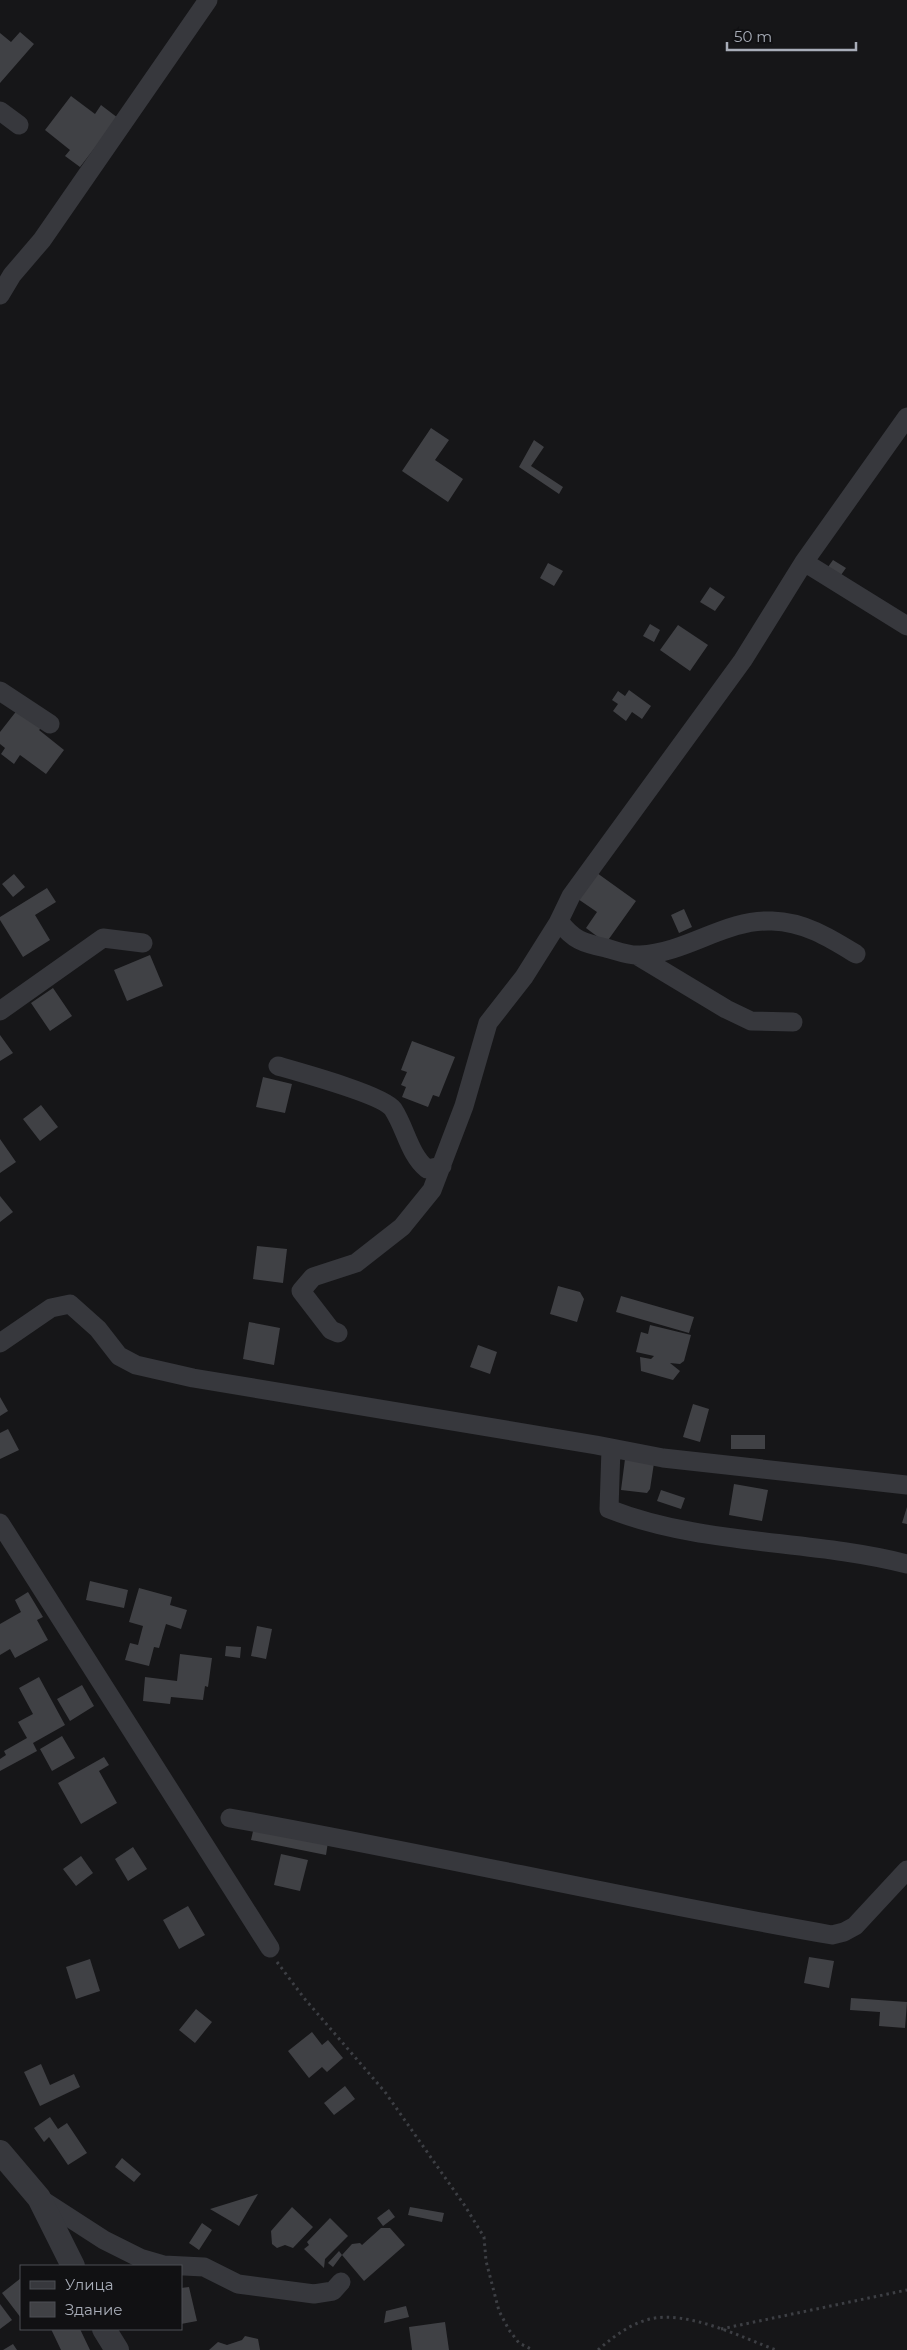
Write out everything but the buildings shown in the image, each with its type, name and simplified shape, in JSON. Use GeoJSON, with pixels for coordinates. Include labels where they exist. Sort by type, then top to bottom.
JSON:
{"type":"FeatureCollection","features":[{"type":"Feature","properties":{"kind":"street"},"geometry":{"type":"LineString","coordinates":[[0,295],[12,275],[53,224],[208,0]]}},
{"type":"Feature","properties":{"kind":"street"},"geometry":{"type":"LineString","coordinates":[[0,111],[19,125]]}},
{"type":"Feature","properties":{"kind":"street"},"geometry":{"type":"LineString","coordinates":[[338,1333],[331,1330],[301,1291],[313,1276],[356,1262],[402,1227],[432,1190],[464,1106],[488,1023],[524,977],[559,921],[571,896],[743,660],[804,562],[907,417]]}},
{"type":"Feature","properties":{"kind":"street"},"geometry":{"type":"LineString","coordinates":[[804,562],[907,626]]}},
{"type":"Feature","properties":{"kind":"street"},"geometry":{"type":"LineString","coordinates":[[0,691],[50,724]]}},
{"type":"Feature","properties":{"kind":"street"},"geometry":{"type":"LineString","coordinates":[[638,956],[671,950],[731,926],[771,920],[802,925],[829,937],[856,954]]}},
{"type":"Feature","properties":{"kind":"street"},"geometry":{"type":"LineString","coordinates":[[559,921],[570,936],[586,944],[638,956],[726,1009],[750,1021],[793,1022]]}},
{"type":"Feature","properties":{"kind":"street"},"geometry":{"type":"LineString","coordinates":[[0,1011],[103,938],[143,943]]}},
{"type":"Feature","properties":{"kind":"street"},"geometry":{"type":"LineString","coordinates":[[278,1066],[359,1091],[392,1108],[418,1161],[427,1169],[442,1166]]}},
{"type":"Feature","properties":{"kind":"street"},"geometry":{"type":"LineString","coordinates":[[0,1343],[51,1308],[70,1304],[98,1329],[119,1356],[136,1365],[193,1378],[663,1458],[907,1485]]}},
{"type":"Feature","properties":{"kind":"street"},"geometry":{"type":"LineString","coordinates":[[611,1448],[608,1509],[641,1522],[767,1543],[865,1553],[907,1564]]}},
{"type":"Feature","properties":{"kind":"street"},"geometry":{"type":"LineString","coordinates":[[0,1522],[270,1948]]}},
{"type":"Feature","properties":{"kind":"street"},"geometry":{"type":"LineString","coordinates":[[230,1818],[413,1852],[666,1906],[832,1935],[844,1932],[855,1926],[907,1870]]}},
{"type":"Feature","properties":{"kind":"street"},"geometry":{"type":"LineString","coordinates":[[0,2152],[40,2198],[73,2265]]}},
{"type":"Feature","properties":{"kind":"street"},"geometry":{"type":"LineString","coordinates":[[40,2198],[104,2240],[148,2260],[164,2265]]}},
{"type":"Feature","properties":{"kind":"street"},"geometry":{"type":"LineString","coordinates":[[182,2266],[204,2268],[238,2284],[314,2294],[333,2292],[341,2282]]}},
{"type":"Feature","properties":{"kind":"street"},"geometry":{"type":"LineString","coordinates":[[105,2330],[117,2350]]}},
{"type":"Feature","properties":{"kind":"path"},"geometry":{"type":"LineString","coordinates":[[270,1948],[279,1966],[304,1998],[385,2092],[465,2206],[484,2237],[488,2268],[499,2311],[509,2330],[519,2342],[533,2350]]}},
{"type":"Feature","properties":{"kind":"path"},"geometry":{"type":"LineString","coordinates":[[720,2330],[907,2290]]}},
{"type":"Feature","properties":{"kind":"path"},"geometry":{"type":"LineString","coordinates":[[598,2350],[616,2334],[652,2319],[676,2318],[720,2330],[776,2350]]}}]}
